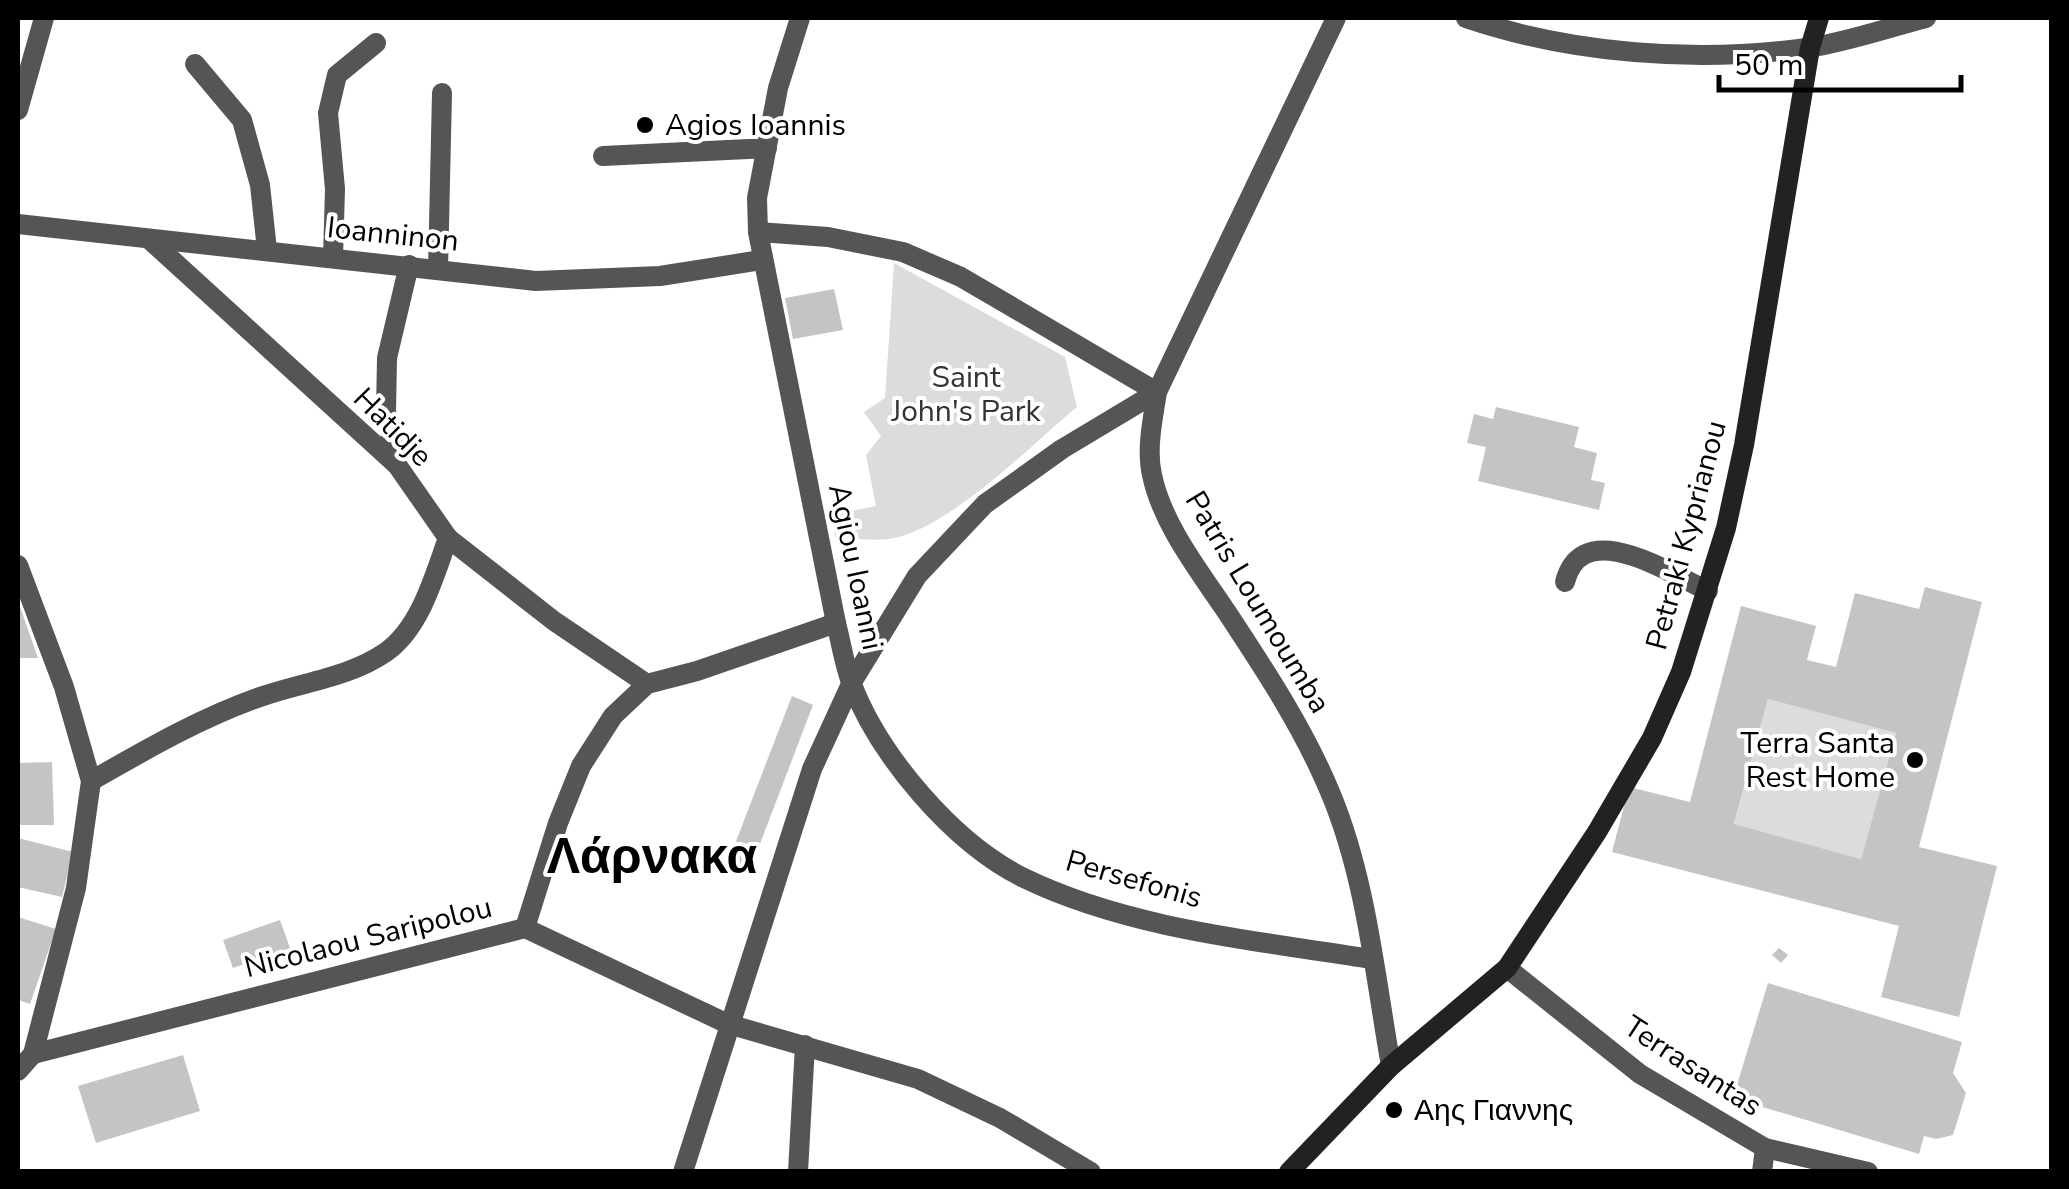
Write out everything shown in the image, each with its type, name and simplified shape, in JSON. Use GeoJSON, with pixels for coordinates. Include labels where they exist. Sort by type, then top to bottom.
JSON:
{"type":"FeatureCollection","features":[{"type":"Feature","properties":{"kind":"main road","name":"Petraki Kyprianou"},"geometry":{"type":"LineString","coordinates":[[1289,1172],[1299,1157],[1392,1066],[1507,968],[1598,832],[1652,738],[1708,590],[1744,445],[1810,48],[1819,18]]}},
{"type":"Feature","properties":{"kind":"street"},"geometry":{"type":"LineString","coordinates":[[18,110],[44,18]]}},
{"type":"Feature","properties":{"kind":"street","name":"Agiou Ioanni"},"geometry":{"type":"LineString","coordinates":[[684,1172],[812,769],[852,682],[836,623],[758,232],[757,198],[766,148],[778,88],[800,18]]}},
{"type":"Feature","properties":{"kind":"street","name":"Patris Loumoumba"},"geometry":{"type":"LineString","coordinates":[[1336,18],[1157,392],[1151,436],[1152,473],[1164,509],[1189,556],[1295,720],[1331,794],[1355,872],[1392,1066]]}},
{"type":"Feature","properties":{"kind":"street"},"geometry":{"type":"LineString","coordinates":[[1466,18],[1571,43],[1664,54],[1810,48],[1926,18]]}},
{"type":"Feature","properties":{"kind":"street"},"geometry":{"type":"LineString","coordinates":[[333,257],[336,189],[328,113],[337,75],[376,43]]}},
{"type":"Feature","properties":{"kind":"street"},"geometry":{"type":"LineString","coordinates":[[195,64],[242,120],[260,185],[267,250]]}},
{"type":"Feature","properties":{"kind":"street"},"geometry":{"type":"LineString","coordinates":[[438,268],[442,93]]}},
{"type":"Feature","properties":{"kind":"street"},"geometry":{"type":"LineString","coordinates":[[603,156],[766,148]]}},
{"type":"Feature","properties":{"kind":"street","name":"Ioanninon"},"geometry":{"type":"LineString","coordinates":[[18,224],[536,281],[660,276],[761,260]]}},
{"type":"Feature","properties":{"kind":"street"},"geometry":{"type":"LineString","coordinates":[[758,232],[828,237],[903,252],[961,277],[1157,392],[1062,449],[985,504],[917,576],[852,682]]}},
{"type":"Feature","properties":{"kind":"street","name":"Hatidje"},"geometry":{"type":"LineString","coordinates":[[149,239],[397,465],[448,538],[554,621],[647,684]]}},
{"type":"Feature","properties":{"kind":"street"},"geometry":{"type":"LineString","coordinates":[[397,465],[386,411],[387,358],[409,265]]}},
{"type":"Feature","properties":{"kind":"street"},"geometry":{"type":"LineString","coordinates":[[91,781],[208,717],[266,695],[341,674],[388,651],[411,624],[448,538]]}},
{"type":"Feature","properties":{"kind":"street"},"geometry":{"type":"LineString","coordinates":[[1565,582],[1569,566],[1579,556],[1596,550],[1616,550],[1708,590]]}},
{"type":"Feature","properties":{"kind":"street"},"geometry":{"type":"LineString","coordinates":[[18,565],[64,687],[91,781],[76,888],[33,1054],[18,1071]]}},
{"type":"Feature","properties":{"kind":"street"},"geometry":{"type":"LineString","coordinates":[[525,928],[558,823],[581,766],[613,716],[647,684],[836,623]]}},
{"type":"Feature","properties":{"kind":"street","name":"Persefonis"},"geometry":{"type":"LineString","coordinates":[[852,682],[891,758],[952,827],[1022,877],[1107,909],[1234,938],[1372,959]]}},
{"type":"Feature","properties":{"kind":"street","name":"Nicolaou Saripolou"},"geometry":{"type":"LineString","coordinates":[[33,1054],[525,928],[728,1024],[918,1079],[1000,1118],[1091,1172]]}},
{"type":"Feature","properties":{"kind":"street","name":"Terrasantas"},"geometry":{"type":"LineString","coordinates":[[1507,968],[1640,1074],[1765,1148],[1868,1172]]}},
{"type":"Feature","properties":{"kind":"street"},"geometry":{"type":"LineString","coordinates":[[798,1172],[805,1046]]}},
{"type":"Feature","properties":{"kind":"street"},"geometry":{"type":"LineString","coordinates":[[1762,1172],[1765,1148]]}},
{"type":"Feature","properties":{"kind":"green space","name":"Saint John's Park"},"geometry":{"type":"Polygon","coordinates":[[[894,263],[1065,357],[1077,407],[962,504],[912,533],[889,539],[835,538],[833,515],[876,506],[866,455],[881,436],[864,412],[885,398],[894,263]]]}},
{"type":"Feature","properties":{"kind":"green space"},"geometry":{"type":"Polygon","coordinates":[[[1768,699],[1896,733],[1861,859],[1734,825],[1768,699]]]}},
{"type":"Feature","properties":{"kind":"building"},"geometry":{"type":"Polygon","coordinates":[[[834,289],[843,330],[793,339],[785,298],[834,289]]]}},
{"type":"Feature","properties":{"kind":"building"},"geometry":{"type":"Polygon","coordinates":[[[1496,407],[1579,427],[1574,447],[1597,453],[1591,480],[1605,483],[1599,510],[1478,481],[1486,447],[1467,443],[1474,414],[1493,419],[1496,407]]]}},
{"type":"Feature","properties":{"kind":"building","name":"Terra Santa Rest Home"},"geometry":{"type":"Polygon","coordinates":[[[1925,587],[1982,602],[1919,847],[1997,866],[1959,1017],[1881,997],[1899,926],[1612,852],[1629,787],[1690,802],[1741,606],[1816,626],[1807,660],[1836,667],[1855,593],[1919,609],[1925,587]],[[1768,699],[1734,824],[1861,859],[1896,733],[1768,699]]]}},
{"type":"Feature","properties":{"kind":"building"},"geometry":{"type":"Polygon","coordinates":[[[18,601],[38,658],[18,658],[18,601]]]}},
{"type":"Feature","properties":{"kind":"building"},"geometry":{"type":"Polygon","coordinates":[[[792,696],[813,705],[750,870],[728,862],[792,696]]]}},
{"type":"Feature","properties":{"kind":"building"},"geometry":{"type":"Polygon","coordinates":[[[52,762],[54,825],[18,825],[18,763],[52,762]]]}},
{"type":"Feature","properties":{"kind":"building"},"geometry":{"type":"Polygon","coordinates":[[[18,838],[73,852],[62,897],[18,887],[18,838]]]}},
{"type":"Feature","properties":{"kind":"building"},"geometry":{"type":"Polygon","coordinates":[[[18,917],[56,929],[30,1004],[18,1000],[18,917]]]}},
{"type":"Feature","properties":{"kind":"building"},"geometry":{"type":"Polygon","coordinates":[[[280,920],[290,948],[233,968],[223,940],[280,920]]]}},
{"type":"Feature","properties":{"kind":"building"},"geometry":{"type":"Polygon","coordinates":[[[1779,948],[1788,955],[1781,963],[1772,955],[1779,948]]]}},
{"type":"Feature","properties":{"kind":"building"},"geometry":{"type":"Polygon","coordinates":[[[1768,983],[1962,1042],[1953,1073],[1966,1093],[1953,1135],[1936,1139],[1924,1136],[1919,1154],[1733,1098],[1768,983]]]}},
{"type":"Feature","properties":{"kind":"building"},"geometry":{"type":"Polygon","coordinates":[[[183,1055],[200,1111],[96,1143],[78,1086],[183,1055]]]}},
{"type":"Feature","properties":{"kind":"place","name":"Agios Ioannis"},"geometry":{"type":"Point","coordinates":[645,125]}},
{"type":"Feature","properties":{"kind":"place","name":"Terra Santa Rest Home"},"geometry":{"type":"Point","coordinates":[1915,760]}},
{"type":"Feature","properties":{"kind":"place","name":"Αης Γιαννης"},"geometry":{"type":"Point","coordinates":[1394,1110]}},
{"type":"Feature","properties":{"kind":"district","name":"Λάρνακα"},"geometry":{"type":"Point","coordinates":[652,855]}}]}
